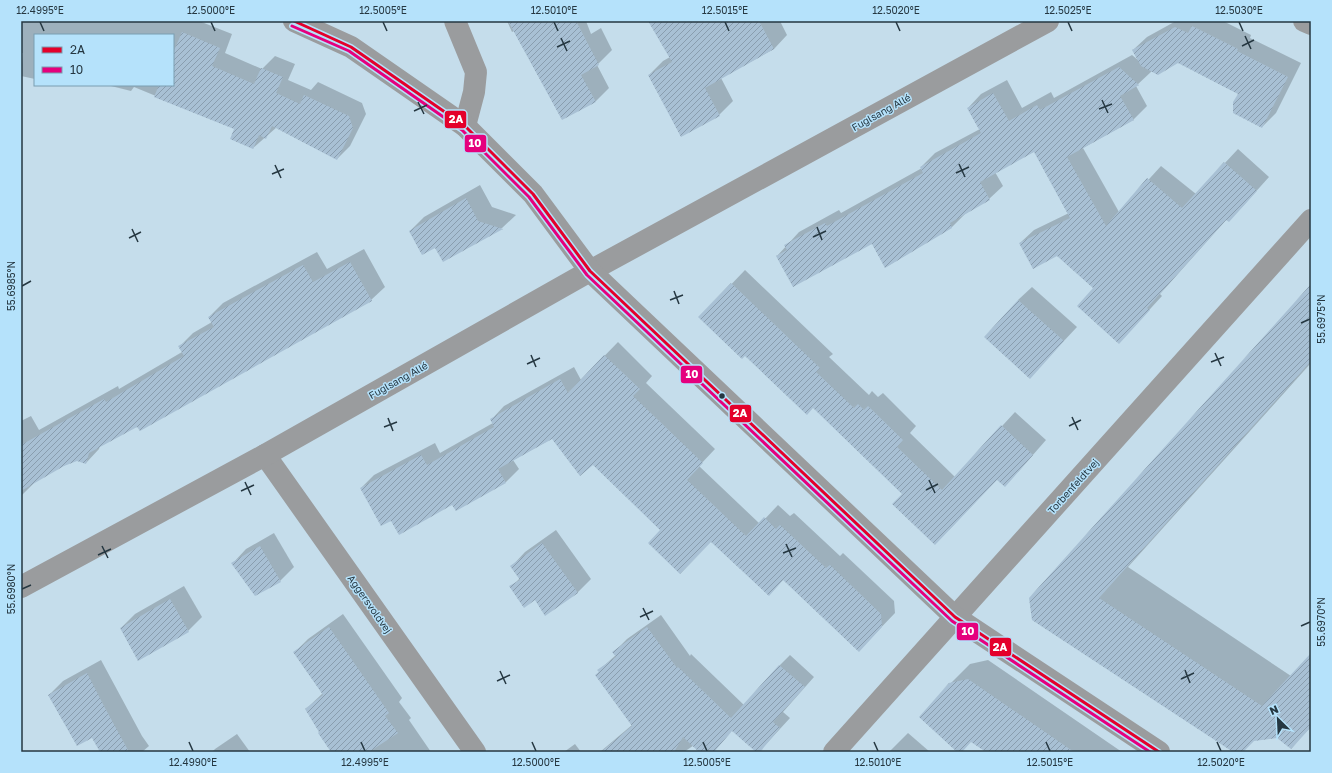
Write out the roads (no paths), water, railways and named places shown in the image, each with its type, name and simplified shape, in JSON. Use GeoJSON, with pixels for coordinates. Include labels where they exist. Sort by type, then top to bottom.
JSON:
{"type":"FeatureCollection","features":[{"type":"Feature","properties":{"kind":"street"},"geometry":{"type":"LineString","coordinates":[[294,21],[351,47],[465,126],[533,194],[590,272],[955,617],[1159,752]]}},
{"type":"Feature","properties":{"kind":"street"},"geometry":{"type":"LineString","coordinates":[[455,21],[476,72],[474,92],[465,126]]}},
{"type":"Feature","properties":{"kind":"street","name":"Fuglsang Allé"},"geometry":{"type":"LineString","coordinates":[[21,587],[265,455],[590,272],[1048,21]]}},
{"type":"Feature","properties":{"kind":"street"},"geometry":{"type":"LineString","coordinates":[[1304,21],[1311,24]]}},
{"type":"Feature","properties":{"kind":"street","name":"Torbenfeldtvej"},"geometry":{"type":"LineString","coordinates":[[834,752],[1311,220]]}},
{"type":"Feature","properties":{"kind":"street","name":"Aggersvoldvej"},"geometry":{"type":"LineString","coordinates":[[265,455],[475,752]]}}]}
